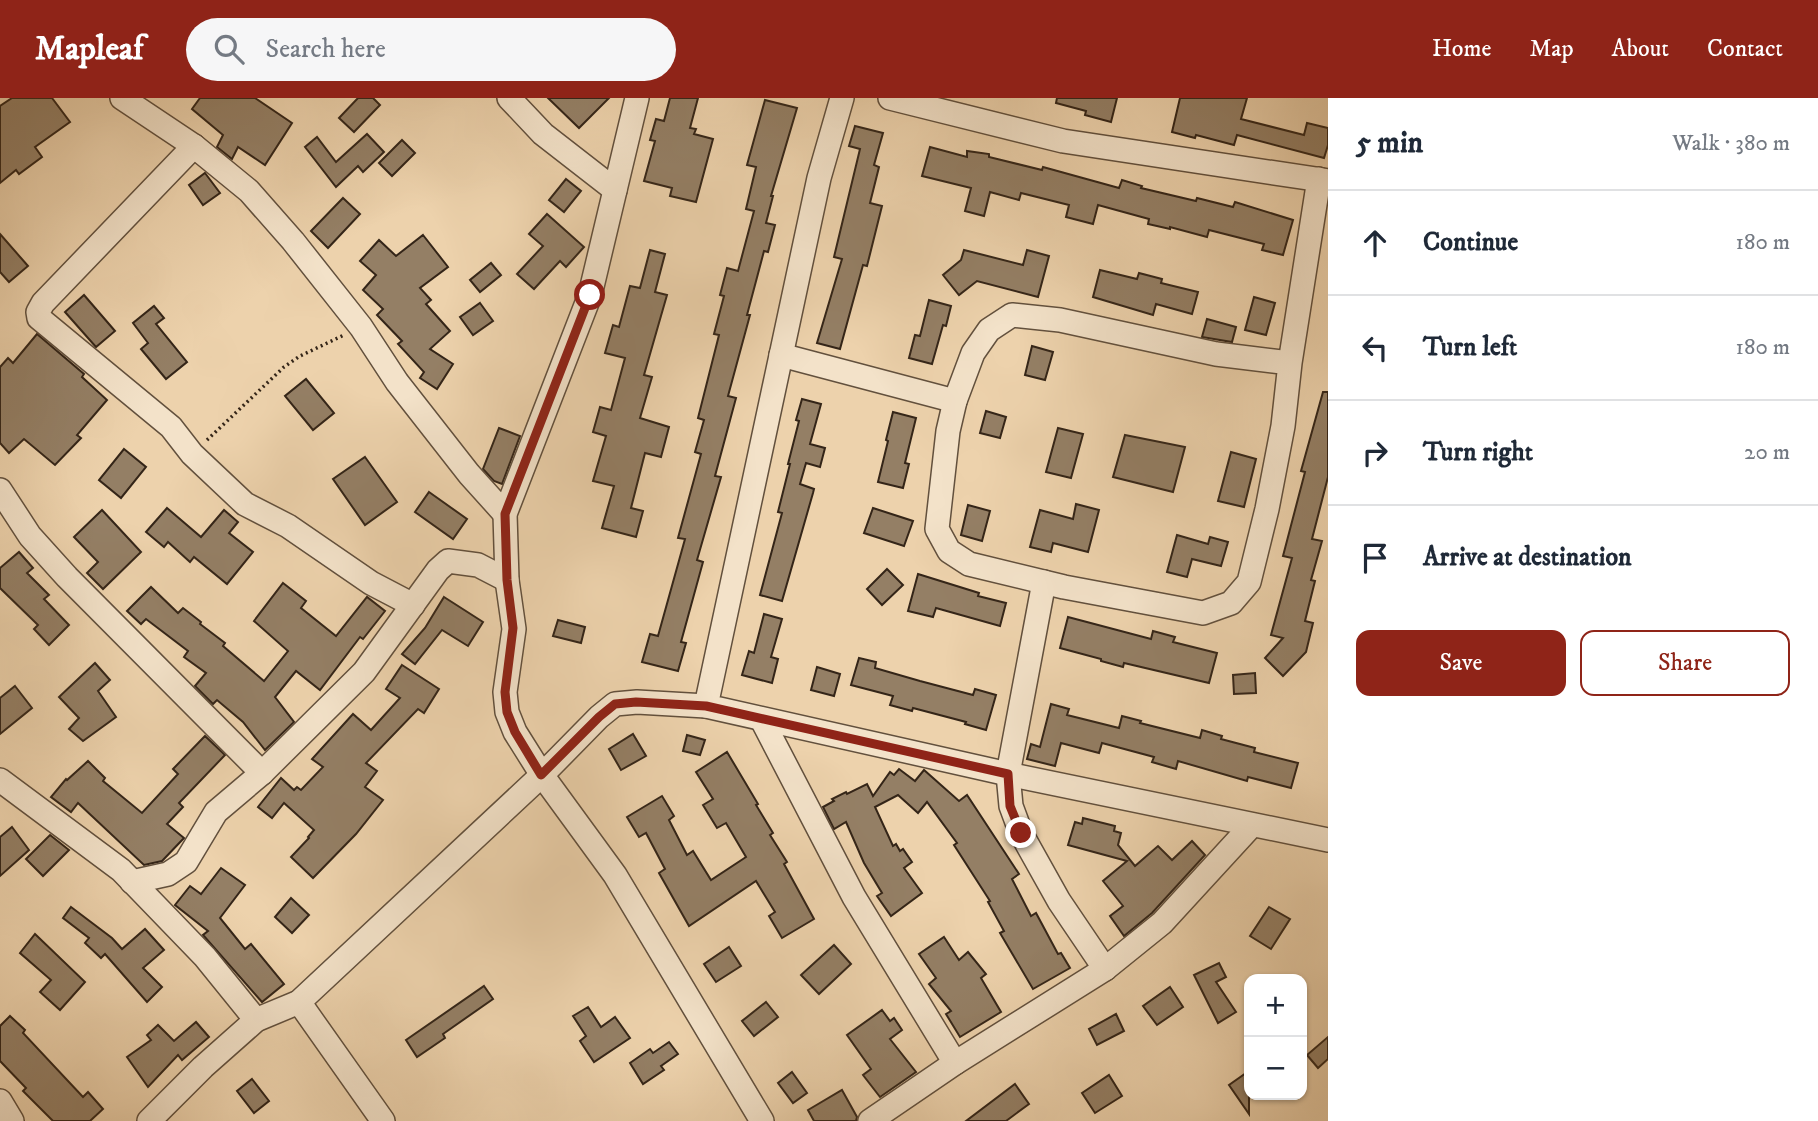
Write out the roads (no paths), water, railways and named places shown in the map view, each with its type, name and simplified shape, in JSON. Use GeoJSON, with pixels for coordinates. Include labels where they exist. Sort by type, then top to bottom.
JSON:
{"type":"FeatureCollection","features":[{"type":"Feature","properties":{"kind":"street"},"geometry":{"type":"LineString","coordinates":[[122,98],[194,146],[249,191],[293,241],[361,327],[397,382],[469,474],[505,514]]}},
{"type":"Feature","properties":{"kind":"street"},"geometry":{"type":"LineString","coordinates":[[509,98],[543,134],[615,190]]}},
{"type":"Feature","properties":{"kind":"street"},"geometry":{"type":"LineString","coordinates":[[637,98],[590,295],[505,514],[507,580],[513,628],[505,692],[507,712],[515,732],[541,775],[615,875],[762,1121]]}},
{"type":"Feature","properties":{"kind":"street"},"geometry":{"type":"LineString","coordinates":[[706,706],[819,178],[842,98]]}},
{"type":"Feature","properties":{"kind":"street"},"geometry":{"type":"LineString","coordinates":[[890,98],[1063,141],[1323,180],[1290,363],[1283,426],[1268,509],[1248,582],[1231,603],[1203,613],[1044,582],[969,564],[949,551],[937,529],[948,431],[956,401],[973,353],[989,330],[1012,315],[1060,320],[1216,354],[1290,363]]}},
{"type":"Feature","properties":{"kind":"street"},"geometry":{"type":"LineString","coordinates":[[194,146],[43,303],[38,312],[46,324],[171,427],[192,454],[245,504],[288,526],[371,583],[414,604]]}},
{"type":"Feature","properties":{"kind":"street"},"geometry":{"type":"LineString","coordinates":[[781,355],[956,401]]}},
{"type":"Feature","properties":{"kind":"street"},"geometry":{"type":"LineString","coordinates":[[0,490],[30,536],[67,577],[120,627],[262,773]]}},
{"type":"Feature","properties":{"kind":"street"},"geometry":{"type":"LineString","coordinates":[[132,882],[168,874],[186,862],[216,812],[262,773],[364,672],[438,570],[448,561],[478,565],[507,580]]}},
{"type":"Feature","properties":{"kind":"street"},"geometry":{"type":"LineString","coordinates":[[1044,582],[1008,774],[1010,806],[1021,833],[1059,901],[1105,969]]}},
{"type":"Feature","properties":{"kind":"street"},"geometry":{"type":"LineString","coordinates":[[149,1121],[203,1067],[256,1020],[299,1002],[615,704],[636,702],[706,706],[1008,774],[1328,841]]}},
{"type":"Feature","properties":{"kind":"street"},"geometry":{"type":"LineString","coordinates":[[762,720],[854,897],[954,1063]]}},
{"type":"Feature","properties":{"kind":"street"},"geometry":{"type":"LineString","coordinates":[[0,780],[121,870],[205,957],[256,1020]]}},
{"type":"Feature","properties":{"kind":"street"},"geometry":{"type":"LineString","coordinates":[[870,1121],[954,1063],[1105,969],[1162,923],[1252,825]]}},
{"type":"Feature","properties":{"kind":"street"},"geometry":{"type":"LineString","coordinates":[[299,1002],[383,1121]]}},
{"type":"Feature","properties":{"kind":"street"},"geometry":{"type":"LineString","coordinates":[[0,1101],[12,1121]]}}]}
